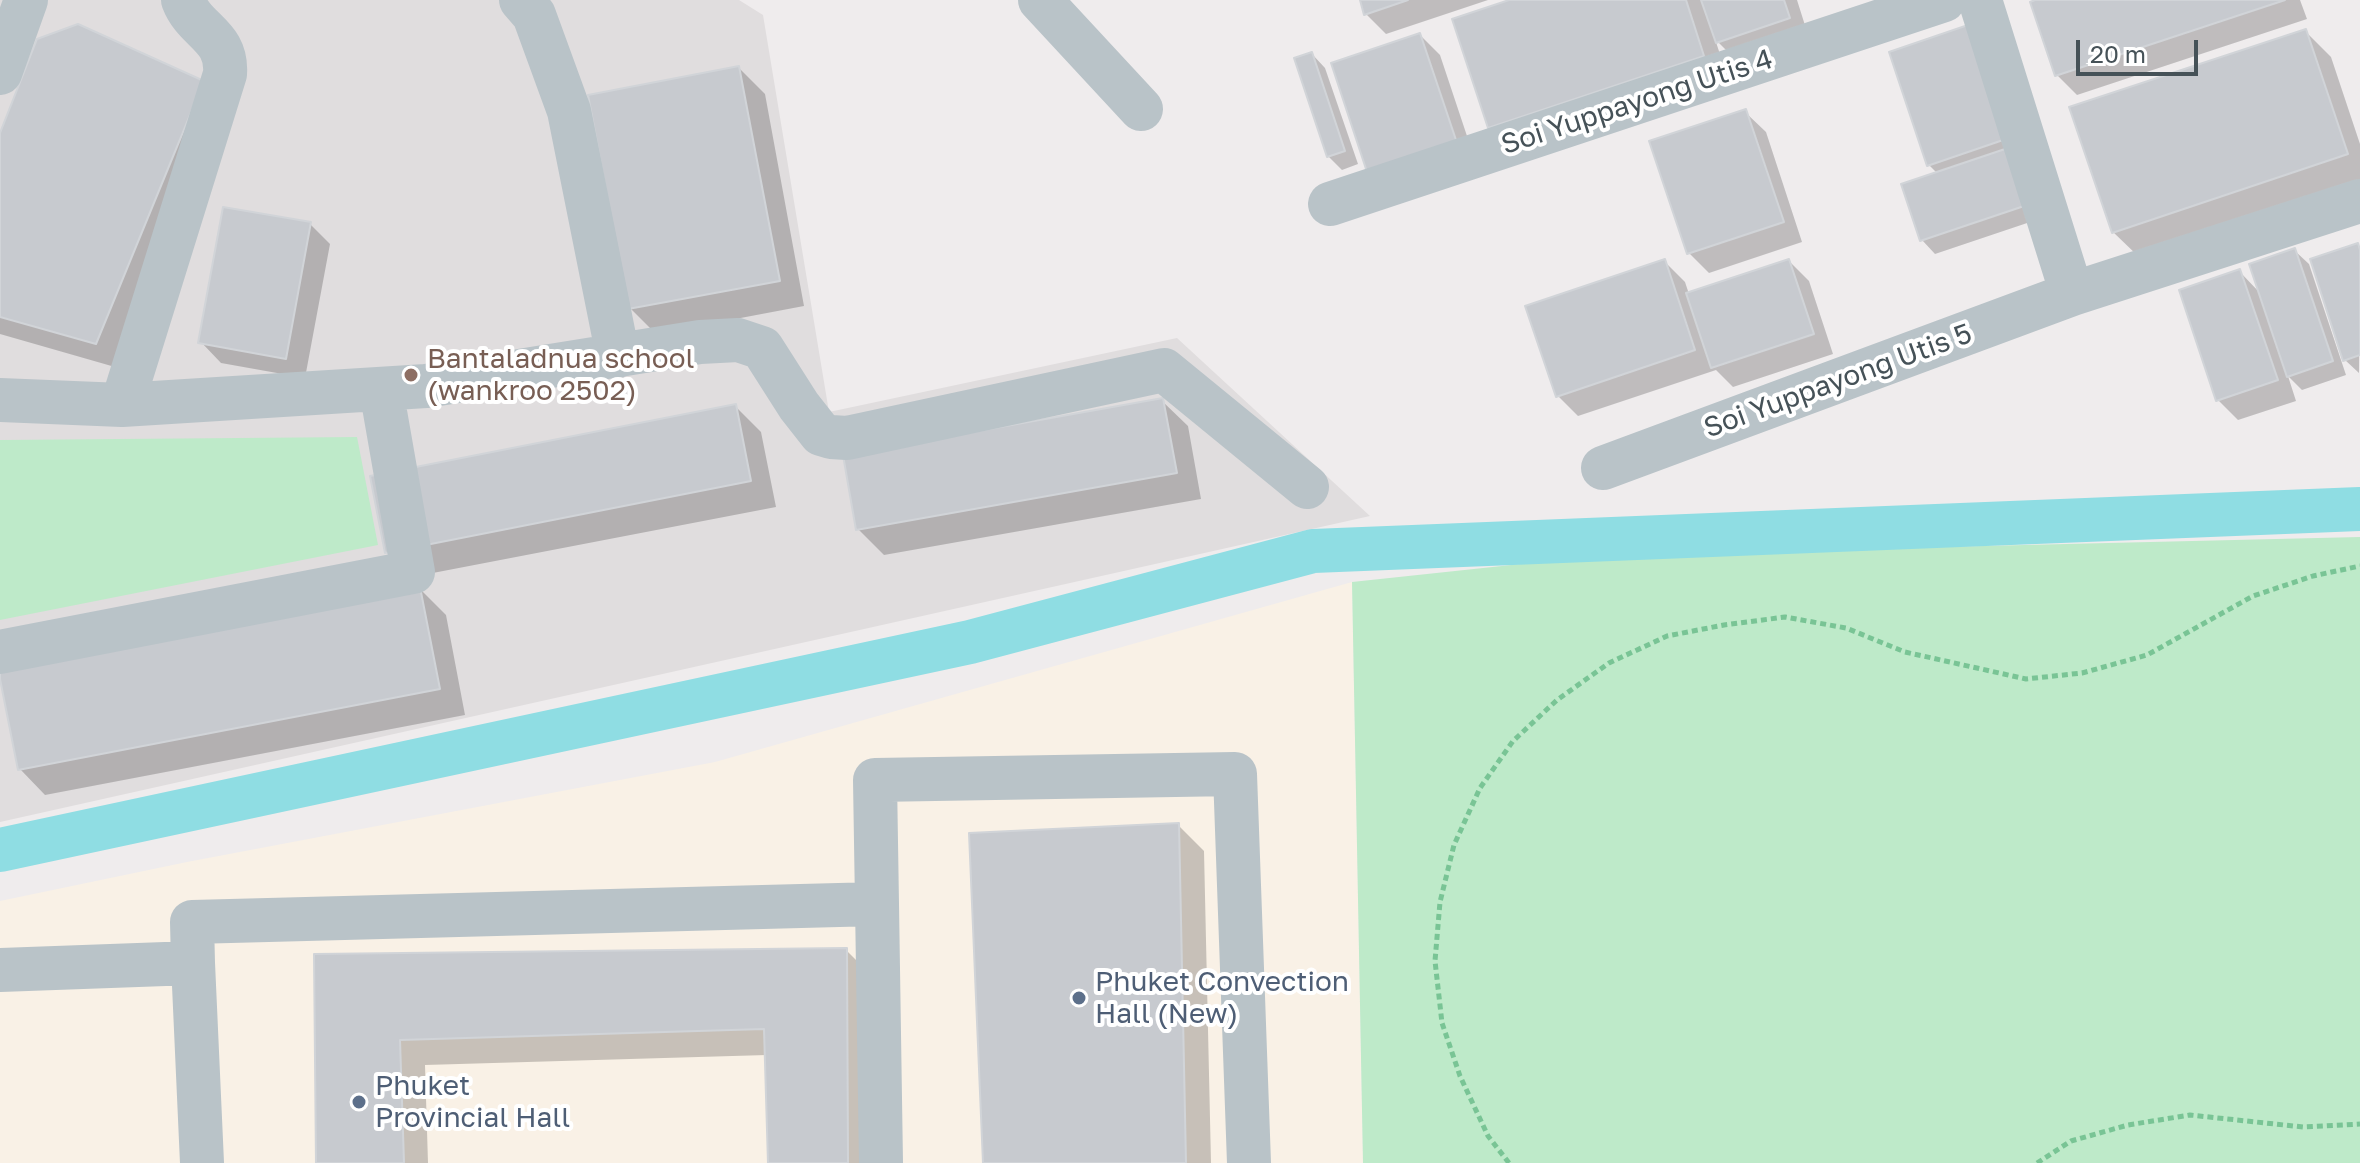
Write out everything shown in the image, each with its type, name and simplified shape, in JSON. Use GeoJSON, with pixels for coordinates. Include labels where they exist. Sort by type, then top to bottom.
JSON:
{"type":"FeatureCollection","features":[{"type":"Feature","properties":{"kind":"street"},"geometry":{"type":"LineString","coordinates":[[0,73],[26,0]]}},
{"type":"Feature","properties":{"kind":"street"},"geometry":{"type":"LineString","coordinates":[[122,405],[225,74],[226,59],[217,42],[187,12],[183,0]]}},
{"type":"Feature","properties":{"kind":"street"},"geometry":{"type":"LineString","coordinates":[[521,0],[534,15],[569,111],[618,356]]}},
{"type":"Feature","properties":{"kind":"street","name":"Soi Yuppayong Utis 4"},"geometry":{"type":"LineString","coordinates":[[1330,204],[1944,0]]}},
{"type":"Feature","properties":{"kind":"street"},"geometry":{"type":"LineString","coordinates":[[1980,0],[2072,294]]}},
{"type":"Feature","properties":{"kind":"street"},"geometry":{"type":"LineString","coordinates":[[1044,1],[1141,109]]}},
{"type":"Feature","properties":{"kind":"street","name":"Soi Yuppayong Utis 5"},"geometry":{"type":"LineString","coordinates":[[1603,468],[2072,294],[2360,201]]}},
{"type":"Feature","properties":{"kind":"street"},"geometry":{"type":"LineString","coordinates":[[0,400],[122,405],[426,386],[700,342],[738,340],[762,348],[799,406],[821,434],[831,437],[847,438],[1164,370],[1307,487]]}},
{"type":"Feature","properties":{"kind":"street"},"geometry":{"type":"LineString","coordinates":[[0,652],[413,572],[381,389]]}},
{"type":"Feature","properties":{"kind":"street"},"geometry":{"type":"LineString","coordinates":[[881,1163],[875,780],[1235,774],[1249,1163]]}},
{"type":"Feature","properties":{"kind":"street"},"geometry":{"type":"LineString","coordinates":[[202,1163],[192,922],[877,904]]}},
{"type":"Feature","properties":{"kind":"street"},"geometry":{"type":"LineString","coordinates":[[0,970],[193,963]]}},
{"type":"Feature","properties":{"kind":"path"},"geometry":{"type":"LineString","coordinates":[[1509,1163],[1488,1136],[1460,1076],[1442,1023],[1435,961],[1440,902],[1454,845],[1480,788],[1513,741],[1557,700],[1609,663],[1667,636],[1785,617],[1846,628],[1905,652],[2026,679],[2082,673],[2147,655],[2253,596],[2313,576],[2360,566]]}},
{"type":"Feature","properties":{"kind":"path"},"geometry":{"type":"LineString","coordinates":[[2037,1163],[2071,1141],[2128,1125],[2190,1115],[2303,1127],[2360,1124]]}},
{"type":"Feature","properties":{"kind":"shaded area","name":"Bantaladnua school (wankroo 2502)"},"geometry":{"type":"Polygon","coordinates":[[[0,0],[739,0],[763,15],[829,412],[1177,338],[1370,516],[0,822],[0,0]]]}},
{"type":"Feature","properties":{"kind":"shaded area"},"geometry":{"type":"Polygon","coordinates":[[[1352,582],[1363,1163],[0,1163],[0,901],[187,862],[715,762],[1352,582]]]}},
{"type":"Feature","properties":{"kind":"green space"},"geometry":{"type":"Polygon","coordinates":[[[357,437],[378,545],[0,620],[0,440],[357,437]]]}},
{"type":"Feature","properties":{"kind":"green space"},"geometry":{"type":"Polygon","coordinates":[[[2360,537],[2360,1163],[1363,1163],[1352,582],[1605,555],[2360,537]]]}},
{"type":"Feature","properties":{"kind":"building"},"geometry":{"type":"Polygon","coordinates":[[[1360,0],[1408,0],[1364,15],[1360,0]]]}},
{"type":"Feature","properties":{"kind":"building"},"geometry":{"type":"Polygon","coordinates":[[[1509,0],[1686,0],[1704,56],[1488,128],[1452,19],[1509,0]]]}},
{"type":"Feature","properties":{"kind":"building"},"geometry":{"type":"Polygon","coordinates":[[[1701,0],[1784,0],[1790,18],[1716,43],[1701,0]]]}},
{"type":"Feature","properties":{"kind":"building"},"geometry":{"type":"Polygon","coordinates":[[[2285,0],[2055,76],[2030,2],[2285,0]]]}},
{"type":"Feature","properties":{"kind":"building"},"geometry":{"type":"Polygon","coordinates":[[[78,24],[204,81],[96,344],[0,317],[0,133],[37,39],[78,24]]]}},
{"type":"Feature","properties":{"kind":"building"},"geometry":{"type":"Polygon","coordinates":[[[1968,25],[2006,139],[1927,166],[1889,52],[1968,25]]]}},
{"type":"Feature","properties":{"kind":"building"},"geometry":{"type":"Polygon","coordinates":[[[2306,29],[2348,154],[2112,233],[2069,107],[2306,29]]]}},
{"type":"Feature","properties":{"kind":"building"},"geometry":{"type":"Polygon","coordinates":[[[1420,33],[1457,143],[1367,172],[1331,63],[1420,33]]]}},
{"type":"Feature","properties":{"kind":"building"},"geometry":{"type":"Polygon","coordinates":[[[1312,52],[1345,151],[1327,157],[1294,58],[1312,52]]]}},
{"type":"Feature","properties":{"kind":"building"},"geometry":{"type":"Polygon","coordinates":[[[739,66],[780,281],[628,309],[588,95],[739,66]]]}},
{"type":"Feature","properties":{"kind":"building"},"geometry":{"type":"Polygon","coordinates":[[[1746,109],[1784,222],[1687,254],[1649,141],[1746,109]]]}},
{"type":"Feature","properties":{"kind":"building"},"geometry":{"type":"Polygon","coordinates":[[[2017,145],[2036,202],[1920,241],[1901,184],[2017,145]]]}},
{"type":"Feature","properties":{"kind":"building"},"geometry":{"type":"Polygon","coordinates":[[[223,207],[311,222],[286,359],[198,343],[223,207]]]}},
{"type":"Feature","properties":{"kind":"building"},"geometry":{"type":"Polygon","coordinates":[[[2358,243],[2360,355],[2343,361],[2310,259],[2358,243]]]}},
{"type":"Feature","properties":{"kind":"building"},"geometry":{"type":"Polygon","coordinates":[[[2295,248],[2333,361],[2287,377],[2249,264],[2295,248]]]}},
{"type":"Feature","properties":{"kind":"building"},"geometry":{"type":"Polygon","coordinates":[[[1665,259],[1695,350],[1556,397],[1525,306],[1665,259]]]}},
{"type":"Feature","properties":{"kind":"building"},"geometry":{"type":"Polygon","coordinates":[[[1789,259],[1814,334],[1711,368],[1686,293],[1789,259]]]}},
{"type":"Feature","properties":{"kind":"building"},"geometry":{"type":"Polygon","coordinates":[[[2240,269],[2278,380],[2216,401],[2179,290],[2240,269]]]}},
{"type":"Feature","properties":{"kind":"building"},"geometry":{"type":"Polygon","coordinates":[[[1163,398],[1177,473],[856,530],[843,455],[1163,398]]]}},
{"type":"Feature","properties":{"kind":"building"},"geometry":{"type":"Polygon","coordinates":[[[736,404],[751,481],[385,553],[370,476],[736,404]]]}},
{"type":"Feature","properties":{"kind":"building"},"geometry":{"type":"Polygon","coordinates":[[[420,587],[440,689],[18,770],[0,667],[420,587]]]}},
{"type":"Feature","properties":{"kind":"building","name":"Phuket Convection Hall (New)"},"geometry":{"type":"Polygon","coordinates":[[[1179,823],[1186,1163],[983,1163],[969,833],[1179,823]]]}},
{"type":"Feature","properties":{"kind":"building","name":"Phuket Provincial Hall"},"geometry":{"type":"Polygon","coordinates":[[[847,948],[848,1163],[768,1163],[764,1029],[400,1040],[404,1163],[316,1163],[314,954],[847,948]]]}},
{"type":"Feature","properties":{"kind":"waterway"},"geometry":{"type":"LineString","coordinates":[[0,850],[970,642],[1313,551],[2360,509]]}},
{"type":"Feature","properties":{"kind":"place","name":"Bantaladnua school (wankroo 2502)"},"geometry":{"type":"Point","coordinates":[411,375]}},
{"type":"Feature","properties":{"kind":"place","name":"Phuket Convection Hall (New)"},"geometry":{"type":"Point","coordinates":[1079,998]}},
{"type":"Feature","properties":{"kind":"place","name":"Phuket Provincial Hall"},"geometry":{"type":"Point","coordinates":[359,1102]}}]}
